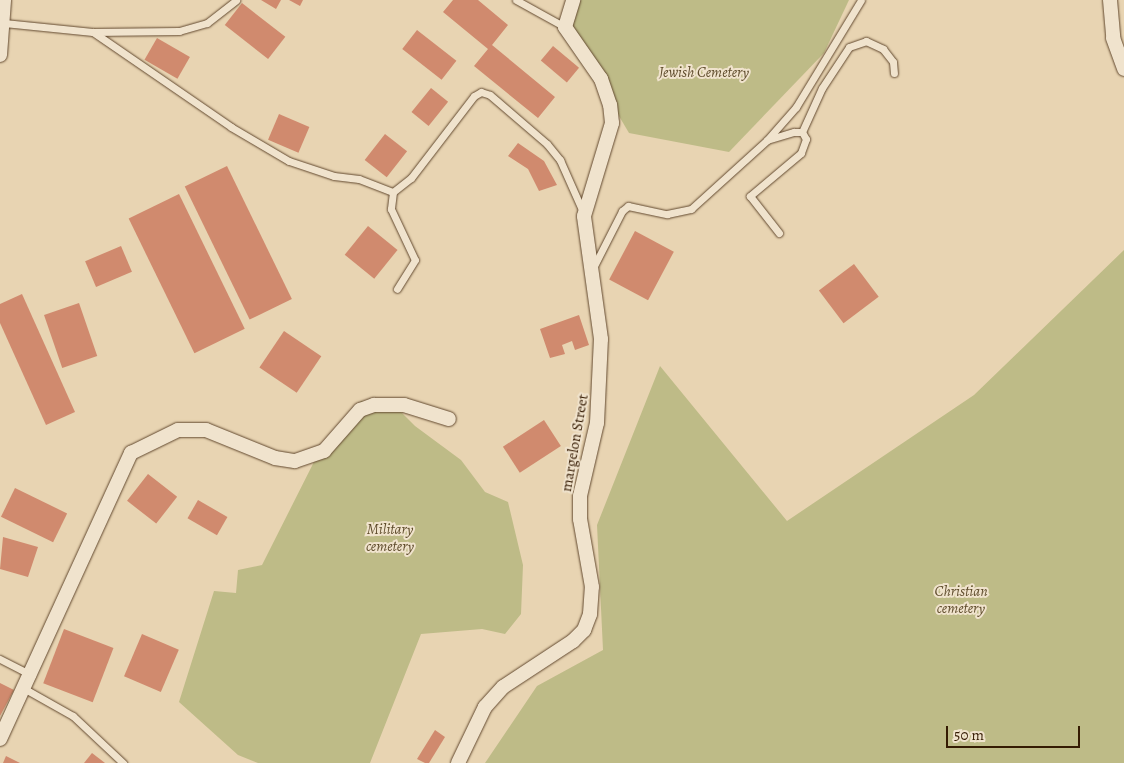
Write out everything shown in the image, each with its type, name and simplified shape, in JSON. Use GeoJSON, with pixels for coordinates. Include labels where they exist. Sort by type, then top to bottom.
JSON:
{"type":"FeatureCollection","features":[{"type":"Feature","properties":{"kind":"street"},"geometry":{"type":"LineString","coordinates":[[0,56],[4,23],[4,0]]}},
{"type":"Feature","properties":{"kind":"street"},"geometry":{"type":"LineString","coordinates":[[565,26],[574,0]]}},
{"type":"Feature","properties":{"kind":"street"},"geometry":{"type":"LineString","coordinates":[[1110,0],[1112,32],[1124,69]]}},
{"type":"Feature","properties":{"kind":"street","name":"margelon Street"},"geometry":{"type":"LineString","coordinates":[[458,763],[485,707],[503,687],[574,641],[584,630],[590,614],[592,587],[580,519],[580,496],[597,423],[602,381],[601,339],[584,216],[612,123],[610,105],[601,79],[565,26]]}},
{"type":"Feature","properties":{"kind":"street"},"geometry":{"type":"LineString","coordinates":[[0,739],[26,689],[124,466],[136,450],[178,430],[206,430],[275,458],[295,460],[324,451],[360,410],[374,405],[404,405],[449,419]]}},
{"type":"Feature","properties":{"kind":"lane"},"geometry":{"type":"LineString","coordinates":[[4,23],[93,32],[179,31],[207,23],[236,0]]}},
{"type":"Feature","properties":{"kind":"lane"},"geometry":{"type":"LineString","coordinates":[[516,0],[565,26]]}},
{"type":"Feature","properties":{"kind":"lane"},"geometry":{"type":"LineString","coordinates":[[591,273],[622,211],[628,206],[667,214],[690,209],[767,140],[796,107],[861,0]]}},
{"type":"Feature","properties":{"kind":"lane"},"geometry":{"type":"LineString","coordinates":[[93,32],[231,127],[289,161],[334,176],[359,179],[393,192]]}},
{"type":"Feature","properties":{"kind":"lane"},"geometry":{"type":"LineString","coordinates":[[779,233],[750,196],[806,148],[802,132],[822,88],[850,47],[866,41],[883,49],[893,62],[894,73]]}},
{"type":"Feature","properties":{"kind":"lane"},"geometry":{"type":"LineString","coordinates":[[397,289],[415,260],[391,209],[393,192],[411,178],[474,96],[481,92],[490,95],[547,144],[560,160],[584,216]]}},
{"type":"Feature","properties":{"kind":"lane"},"geometry":{"type":"LineString","coordinates":[[767,140],[802,132]]}},
{"type":"Feature","properties":{"kind":"lane"},"geometry":{"type":"LineString","coordinates":[[0,660],[32,675]]}},
{"type":"Feature","properties":{"kind":"lane"},"geometry":{"type":"LineString","coordinates":[[26,689],[73,716],[123,763]]}},
{"type":"Feature","properties":{"kind":"green space","name":"Jewish Cemetery"},"geometry":{"type":"Polygon","coordinates":[[[575,0],[849,0],[824,53],[729,152],[629,133],[567,28],[575,0]]]}},
{"type":"Feature","properties":{"kind":"green space","name":"Christian cemetery"},"geometry":{"type":"Polygon","coordinates":[[[1124,250],[1124,763],[485,763],[537,686],[603,650],[597,525],[660,366],[787,521],[974,395],[1124,250]]]}},
{"type":"Feature","properties":{"kind":"green space","name":"Military cemetery"},"geometry":{"type":"Polygon","coordinates":[[[361,401],[392,403],[415,426],[461,460],[485,492],[508,502],[523,565],[521,614],[505,634],[482,629],[421,634],[370,763],[258,763],[238,755],[179,702],[214,591],[236,593],[238,570],[262,565],[323,444],[361,401]]]}},
{"type":"Feature","properties":{"kind":"building"},"geometry":{"type":"Polygon","coordinates":[[[261,0],[281,0],[276,9],[261,0]]]}},
{"type":"Feature","properties":{"kind":"building"},"geometry":{"type":"Polygon","coordinates":[[[289,0],[303,0],[300,6],[289,0]]]}},
{"type":"Feature","properties":{"kind":"building"},"geometry":{"type":"Polygon","coordinates":[[[453,0],[478,0],[508,25],[492,45],[555,97],[538,118],[474,66],[488,49],[443,12],[453,0]]]}},
{"type":"Feature","properties":{"kind":"building"},"geometry":{"type":"Polygon","coordinates":[[[242,3],[285,37],[268,59],[225,25],[242,3]]]}},
{"type":"Feature","properties":{"kind":"building"},"geometry":{"type":"Polygon","coordinates":[[[417,30],[456,61],[442,80],[402,49],[417,30]]]}},
{"type":"Feature","properties":{"kind":"building"},"geometry":{"type":"Polygon","coordinates":[[[157,38],[190,57],[177,79],[144,60],[157,38]]]}},
{"type":"Feature","properties":{"kind":"building"},"geometry":{"type":"Polygon","coordinates":[[[553,46],[579,68],[567,82],[541,61],[553,46]]]}},
{"type":"Feature","properties":{"kind":"building"},"geometry":{"type":"Polygon","coordinates":[[[431,88],[448,102],[429,126],[411,112],[431,88]]]}},
{"type":"Feature","properties":{"kind":"building"},"geometry":{"type":"Polygon","coordinates":[[[279,114],[309,127],[298,153],[268,140],[279,114]]]}},
{"type":"Feature","properties":{"kind":"building"},"geometry":{"type":"Polygon","coordinates":[[[385,134],[407,151],[387,177],[365,160],[385,134]]]}},
{"type":"Feature","properties":{"kind":"building"},"geometry":{"type":"Polygon","coordinates":[[[518,143],[544,161],[557,185],[539,191],[528,169],[508,156],[518,143]]]}},
{"type":"Feature","properties":{"kind":"building"},"geometry":{"type":"Polygon","coordinates":[[[227,166],[292,299],[250,320],[185,187],[227,166]]]}},
{"type":"Feature","properties":{"kind":"building"},"geometry":{"type":"Polygon","coordinates":[[[179,194],[245,329],[194,353],[129,219],[179,194]]]}},
{"type":"Feature","properties":{"kind":"building"},"geometry":{"type":"Polygon","coordinates":[[[368,226],[398,250],[374,279],[345,255],[368,226]]]}},
{"type":"Feature","properties":{"kind":"building"},"geometry":{"type":"Polygon","coordinates":[[[635,231],[674,252],[648,300],[609,280],[635,231]]]}},
{"type":"Feature","properties":{"kind":"building"},"geometry":{"type":"Polygon","coordinates":[[[121,246],[132,272],[96,287],[85,261],[121,246]]]}},
{"type":"Feature","properties":{"kind":"building"},"geometry":{"type":"Polygon","coordinates":[[[854,264],[879,297],[844,323],[819,290],[854,264]]]}},
{"type":"Feature","properties":{"kind":"building"},"geometry":{"type":"Polygon","coordinates":[[[22,294],[75,412],[46,425],[0,323],[0,304],[22,294]]]}},
{"type":"Feature","properties":{"kind":"building"},"geometry":{"type":"Polygon","coordinates":[[[79,303],[97,356],[62,368],[44,315],[79,303]]]}},
{"type":"Feature","properties":{"kind":"building"},"geometry":{"type":"Polygon","coordinates":[[[579,315],[589,345],[575,350],[572,341],[562,345],[565,354],[550,358],[540,329],[579,315]]]}},
{"type":"Feature","properties":{"kind":"building"},"geometry":{"type":"Polygon","coordinates":[[[284,331],[321,356],[297,393],[259,367],[284,331]]]}},
{"type":"Feature","properties":{"kind":"building"},"geometry":{"type":"Polygon","coordinates":[[[544,420],[561,446],[520,473],[503,447],[544,420]]]}},
{"type":"Feature","properties":{"kind":"building"},"geometry":{"type":"Polygon","coordinates":[[[148,474],[177,497],[156,524],[127,501],[148,474]]]}},
{"type":"Feature","properties":{"kind":"building"},"geometry":{"type":"Polygon","coordinates":[[[15,488],[67,513],[53,542],[1,517],[15,488]]]}},
{"type":"Feature","properties":{"kind":"building"},"geometry":{"type":"Polygon","coordinates":[[[198,500],[227,517],[217,535],[188,518],[198,500]]]}},
{"type":"Feature","properties":{"kind":"building"},"geometry":{"type":"Polygon","coordinates":[[[3,537],[38,547],[28,577],[0,569],[3,537]]]}},
{"type":"Feature","properties":{"kind":"building"},"geometry":{"type":"Polygon","coordinates":[[[64,629],[113,648],[93,702],[43,683],[64,629]]]}},
{"type":"Feature","properties":{"kind":"building"},"geometry":{"type":"Polygon","coordinates":[[[142,634],[179,650],[161,692],[124,676],[142,634]]]}},
{"type":"Feature","properties":{"kind":"building"},"geometry":{"type":"Polygon","coordinates":[[[0,683],[14,690],[0,716],[0,683]]]}},
{"type":"Feature","properties":{"kind":"building"},"geometry":{"type":"Polygon","coordinates":[[[435,730],[445,737],[429,763],[425,763],[417,759],[435,730]]]}},
{"type":"Feature","properties":{"kind":"building"},"geometry":{"type":"Polygon","coordinates":[[[92,753],[105,763],[84,763],[92,753]]]}},
{"type":"Feature","properties":{"kind":"building"},"geometry":{"type":"Polygon","coordinates":[[[6,756],[20,763],[3,763],[6,756]]]}}]}
